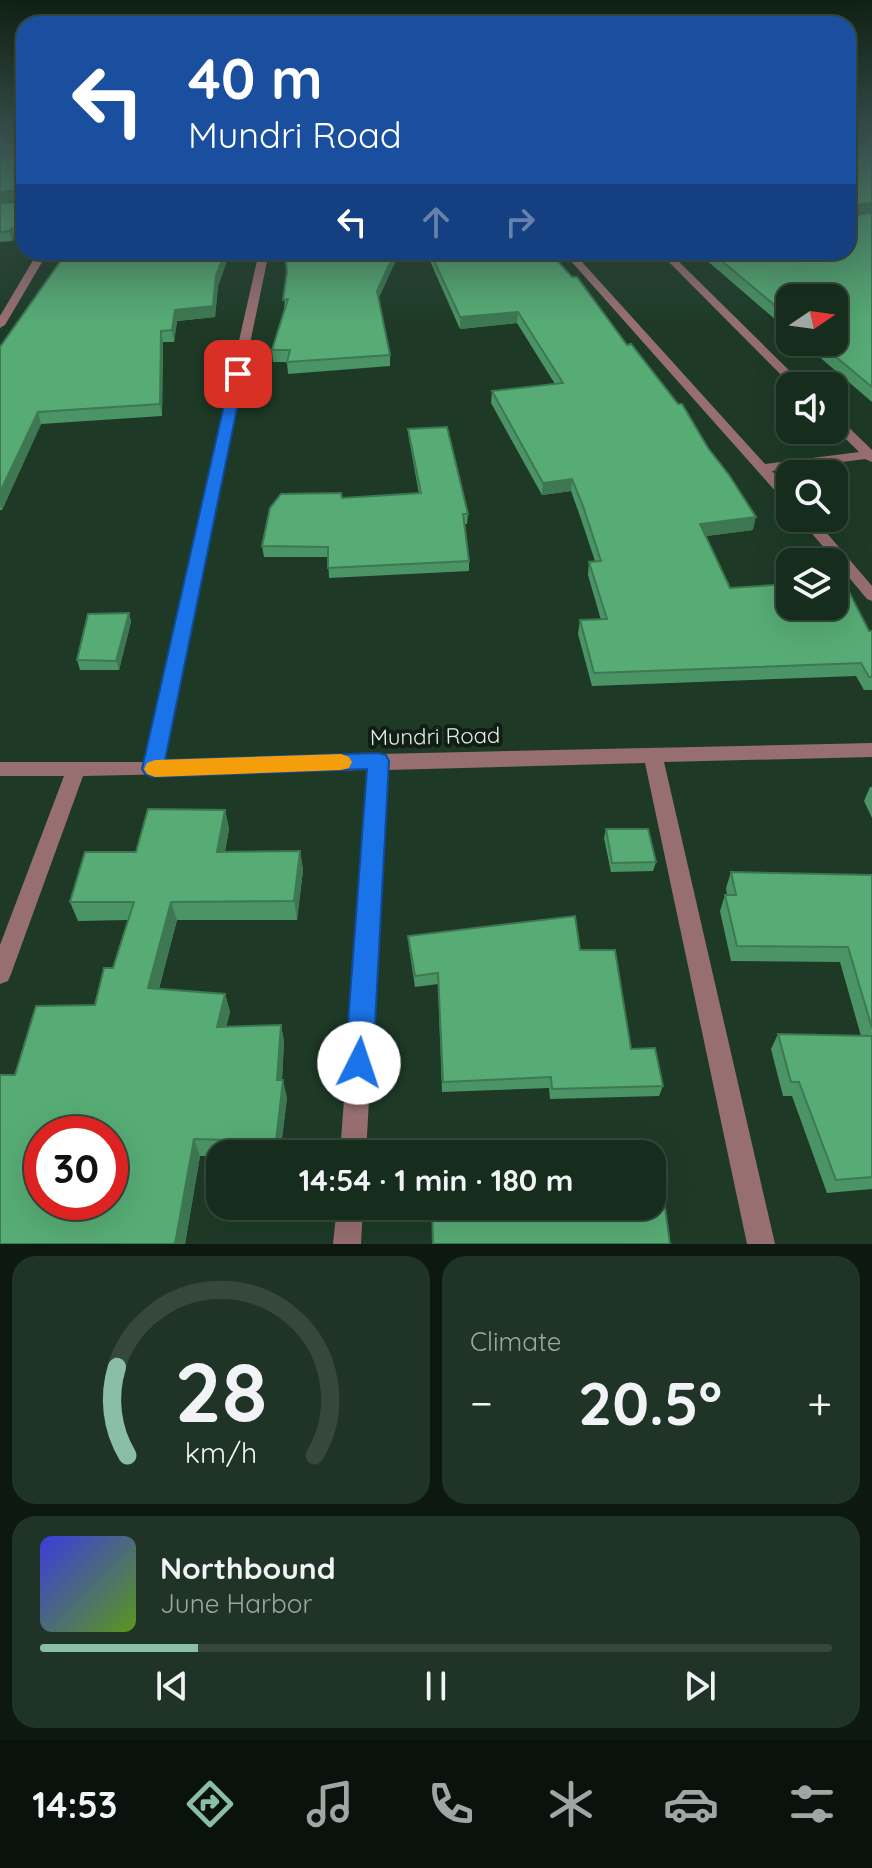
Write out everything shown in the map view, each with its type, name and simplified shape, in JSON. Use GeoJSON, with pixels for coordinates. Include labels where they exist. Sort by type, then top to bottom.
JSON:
{"type":"FeatureCollection","features":[{"type":"Feature","properties":{"kind":"street"},"geometry":{"type":"LineString","coordinates":[[0,325],[38,260]]}},
{"type":"Feature","properties":{"kind":"street"},"geometry":{"type":"LineString","coordinates":[[152,769],[262,260]]}},
{"type":"Feature","properties":{"kind":"street"},"geometry":{"type":"LineString","coordinates":[[575,260],[776,483]]}},
{"type":"Feature","properties":{"kind":"street"},"geometry":{"type":"LineString","coordinates":[[672,260],[785,372]]}},
{"type":"Feature","properties":{"kind":"street"},"geometry":{"type":"LineString","coordinates":[[848,433],[871,455]]}},
{"type":"Feature","properties":{"kind":"street"},"geometry":{"type":"LineString","coordinates":[[763,468],[871,455]]}},
{"type":"Feature","properties":{"kind":"street"},"geometry":{"type":"LineString","coordinates":[[818,532],[872,596]]}},
{"type":"Feature","properties":{"kind":"street","name":"Mundri Road"},"geometry":{"type":"LineString","coordinates":[[0,769],[152,769],[872,750]]}},
{"type":"Feature","properties":{"kind":"street"},"geometry":{"type":"LineString","coordinates":[[653,755],[761,1244]]}},
{"type":"Feature","properties":{"kind":"street"},"geometry":{"type":"LineString","coordinates":[[354,1140],[378,761]]}},
{"type":"Feature","properties":{"kind":"street"},"geometry":{"type":"LineString","coordinates":[[0,974],[76,769]]}},
{"type":"Feature","properties":{"kind":"street"},"geometry":{"type":"LineString","coordinates":[[347,1244],[349,1220]]}},
{"type":"Feature","properties":{"kind":"building"},"geometry":{"type":"Polygon","coordinates":[[[0,207],[16,207],[16,230],[12,228],[0,232],[0,207]]]}},
{"type":"Feature","properties":{"kind":"building"},"geometry":{"type":"Polygon","coordinates":[[[872,212],[872,387],[835,356],[848,356],[848,284],[776,284],[776,306],[721,260],[856,260],[856,216],[872,212]]]}},
{"type":"Feature","properties":{"kind":"building"},"geometry":{"type":"Polygon","coordinates":[[[61,260],[222,260],[216,275],[213,306],[175,310],[172,330],[161,331],[160,404],[38,412],[0,492],[0,347],[61,260]]]}},
{"type":"Feature","properties":{"kind":"building"},"geometry":{"type":"Polygon","coordinates":[[[286,260],[391,260],[377,291],[390,355],[287,362],[290,350],[272,350],[288,299],[283,300],[286,260]]]}},
{"type":"Feature","properties":{"kind":"building"},"geometry":{"type":"Polygon","coordinates":[[[434,260],[556,260],[572,277],[577,277],[627,345],[631,344],[678,404],[682,404],[756,517],[700,524],[730,588],[776,585],[776,620],[848,620],[848,590],[869,631],[872,631],[872,677],[861,663],[594,673],[580,620],[607,619],[589,562],[601,561],[583,506],[572,479],[543,483],[492,391],[563,383],[518,312],[460,317],[434,260]]]}},
{"type":"Feature","properties":{"kind":"building"},"geometry":{"type":"Polygon","coordinates":[[[447,427],[468,514],[463,514],[469,561],[328,568],[328,547],[262,546],[270,508],[281,494],[341,493],[342,498],[421,493],[408,429],[447,427]]]}},
{"type":"Feature","properties":{"kind":"building"},"geometry":{"type":"Polygon","coordinates":[[[129,613],[116,661],[77,660],[88,614],[129,613]]]}},
{"type":"Feature","properties":{"kind":"building"},"geometry":{"type":"Polygon","coordinates":[[[148,809],[225,810],[217,852],[300,851],[294,901],[171,902],[148,988],[225,994],[217,1027],[281,1025],[277,1080],[283,1080],[276,1140],[194,1139],[175,1244],[0,1244],[0,1075],[15,1075],[36,1006],[95,1005],[104,968],[113,968],[134,902],[70,902],[85,852],[136,852],[148,809]]]}},
{"type":"Feature","properties":{"kind":"building"},"geometry":{"type":"Polygon","coordinates":[[[606,829],[648,829],[656,862],[612,863],[606,829]]]}},
{"type":"Feature","properties":{"kind":"building"},"geometry":{"type":"Polygon","coordinates":[[[731,872],[872,875],[872,1028],[848,947],[737,946],[725,895],[736,895],[731,872]]]}},
{"type":"Feature","properties":{"kind":"building"},"geometry":{"type":"Polygon","coordinates":[[[575,916],[580,950],[615,950],[631,1049],[655,1048],[663,1086],[552,1089],[551,1077],[443,1082],[438,973],[415,976],[408,936],[575,916]]]}},
{"type":"Feature","properties":{"kind":"building"},"geometry":{"type":"Polygon","coordinates":[[[778,1034],[872,1036],[872,1177],[836,1180],[799,1082],[791,1082],[778,1034]]]}},
{"type":"Feature","properties":{"kind":"building"},"geometry":{"type":"Polygon","coordinates":[[[666,1215],[670,1244],[433,1244],[432,1220],[666,1220],[666,1215]]]}},
{"type":"Feature","properties":{"kind":"slow traffic"},"geometry":{"type":"LineString","coordinates":[[155,769],[341,762]]}},
{"type":"Feature","properties":{"kind":"route"},"geometry":{"type":"LineString","coordinates":[[238,374],[152,769],[378,761],[359,1063]]}}]}
